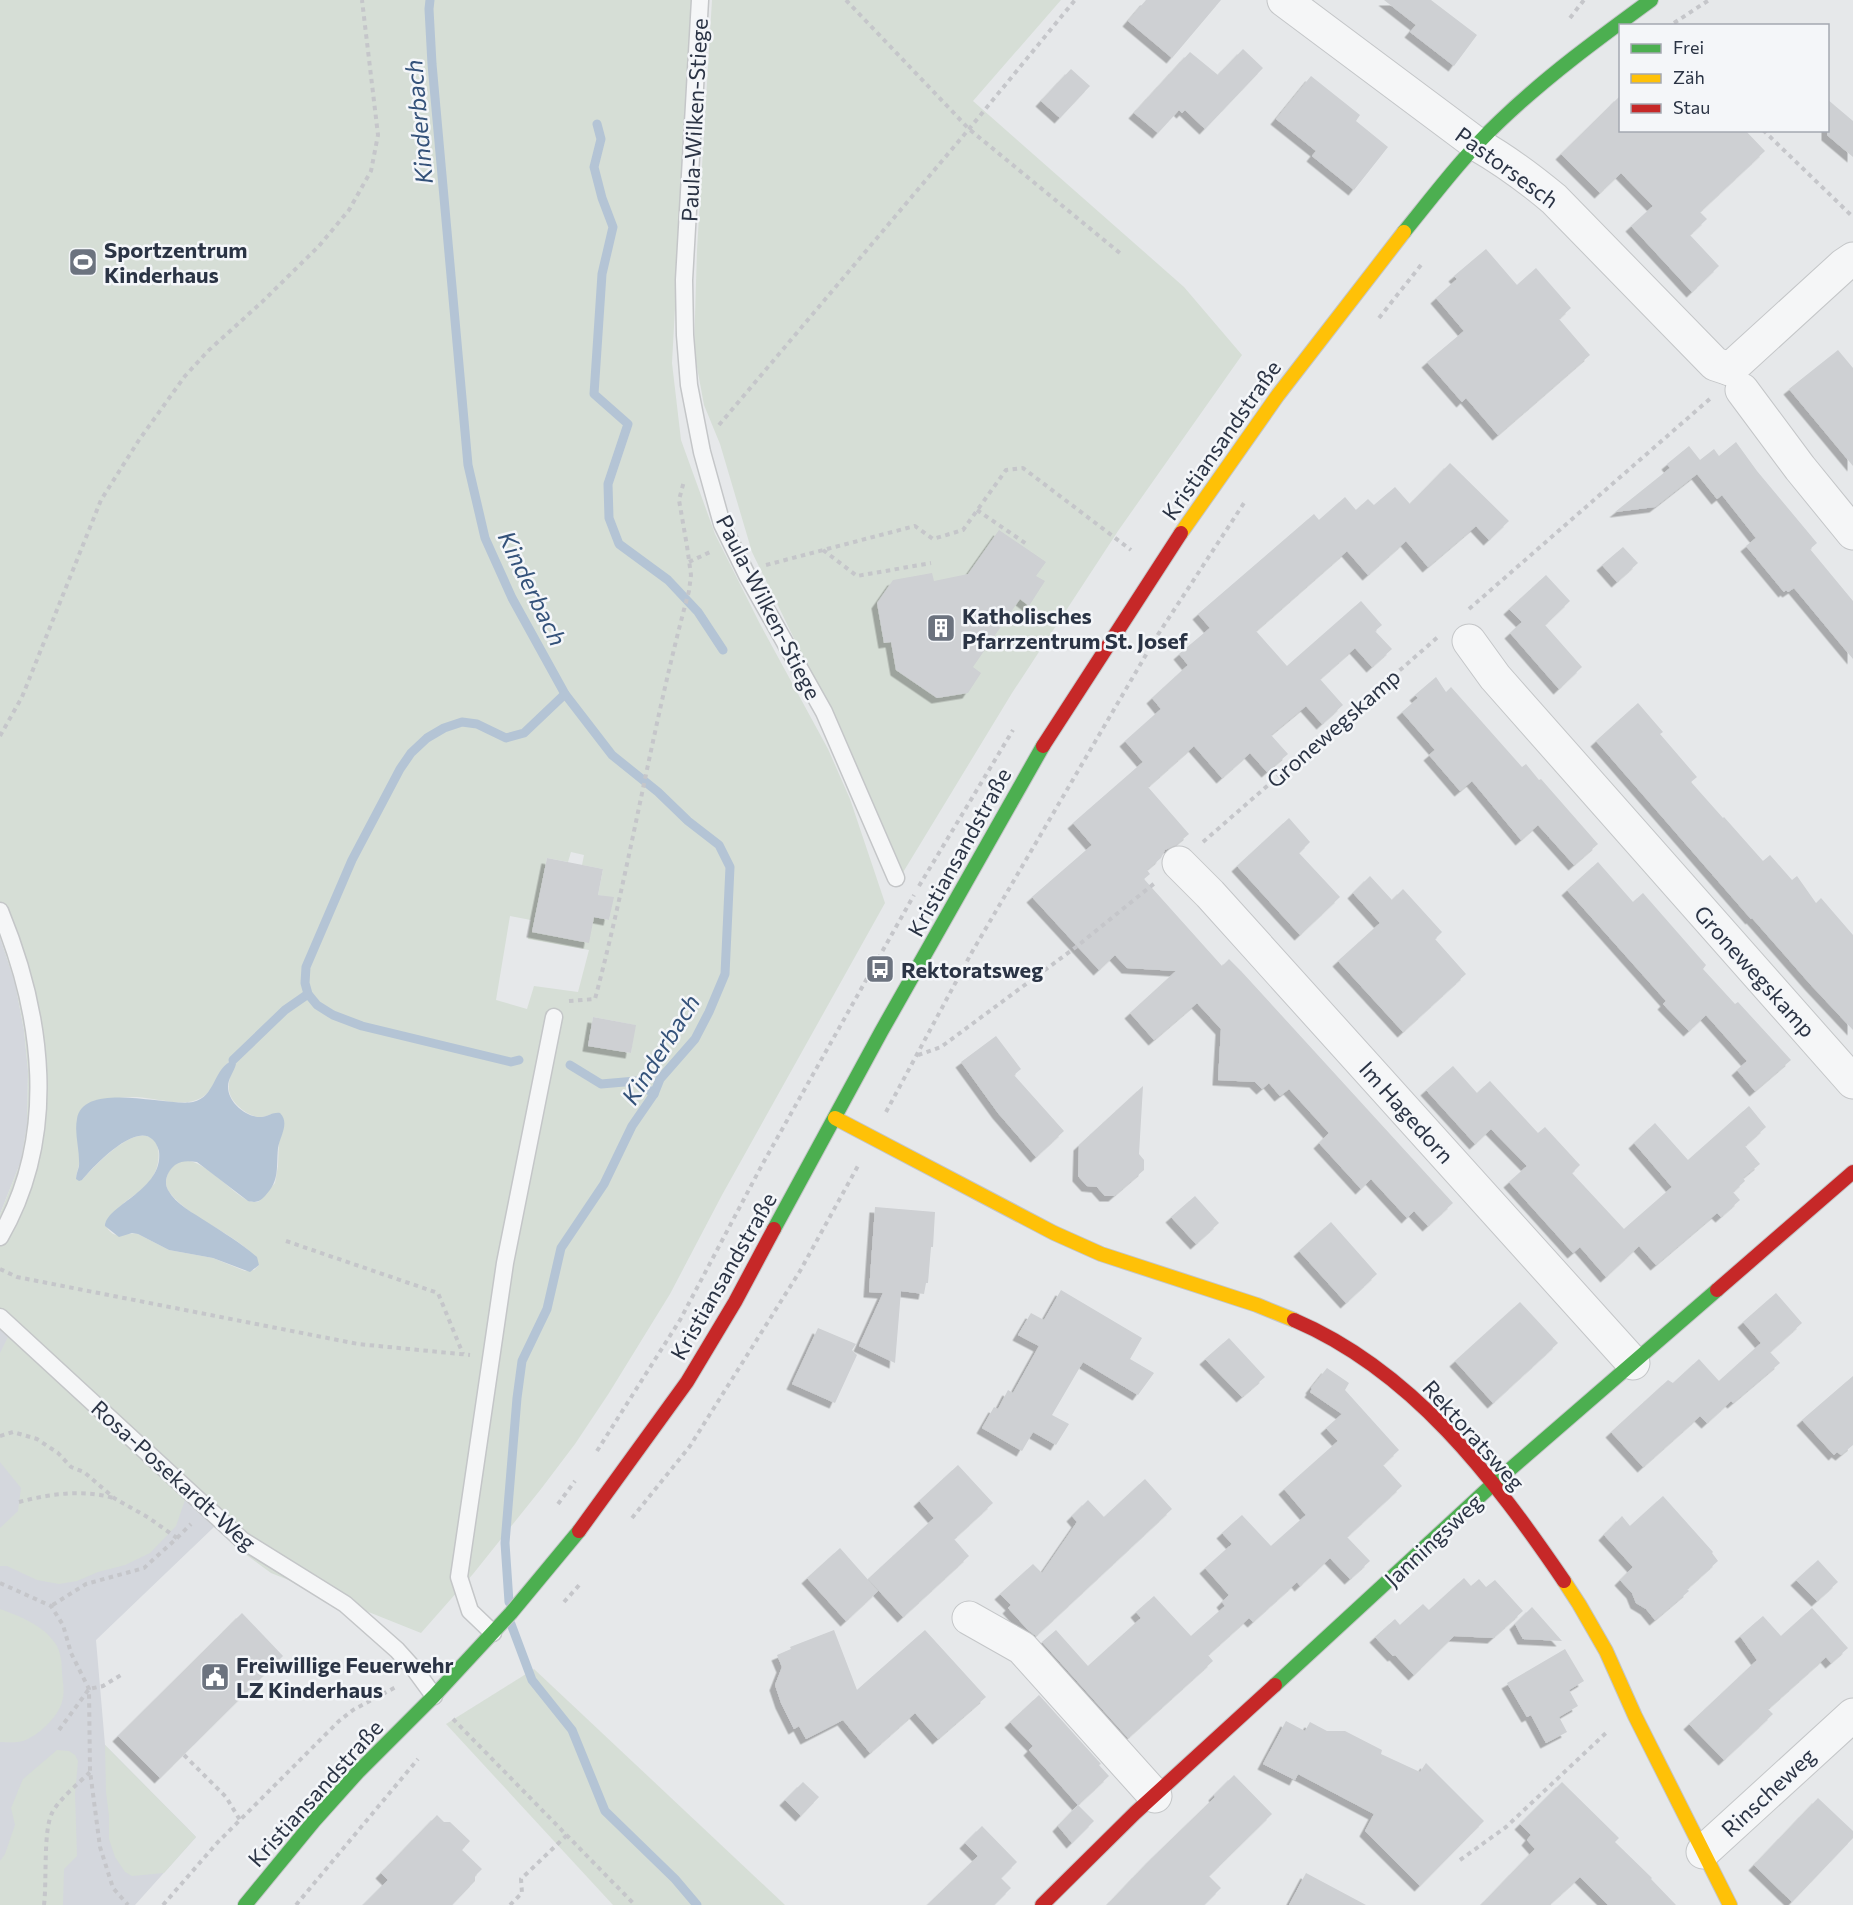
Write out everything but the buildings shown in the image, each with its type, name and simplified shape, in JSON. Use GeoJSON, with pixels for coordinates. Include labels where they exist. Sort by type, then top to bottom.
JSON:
{"type":"FeatureCollection","features":[{"type":"Feature","properties":{"kind":"street","name":"Pastorsesch"},"geometry":{"type":"LineString","coordinates":[[1284,0],[1478,145],[1511,165],[1554,199],[1715,364],[1735,379],[1800,468],[1853,533]]}},
{"type":"Feature","properties":{"kind":"street","name":"Kristiansandstraße"},"geometry":{"type":"LineString","coordinates":[[1619,24],[1651,0]]}},
{"type":"Feature","properties":{"kind":"street","name":"Kristiansandstraße"},"geometry":{"type":"LineString","coordinates":[[244,1905],[358,1772],[434,1696],[488,1632],[533,1587],[595,1512],[687,1382],[735,1302],[881,1032],[1053,729],[1215,483],[1278,395],[1384,256],[1499,122],[1548,78],[1619,24]]}},
{"type":"Feature","properties":{"kind":"street"},"geometry":{"type":"LineString","coordinates":[[1735,379],[1844,265],[1853,259]]}},
{"type":"Feature","properties":{"kind":"street","name":"Gronewegskamp"},"geometry":{"type":"LineString","coordinates":[[1459,629],[1495,677],[1853,1082]]}},
{"type":"Feature","properties":{"kind":"street","name":"Im Hagedorn"},"geometry":{"type":"LineString","coordinates":[[1179,863],[1210,894],[1633,1363]]}},
{"type":"Feature","properties":{"kind":"street","name":"Rektoratsweg"},"geometry":{"type":"LineString","coordinates":[[835,1118],[1054,1233],[1101,1254],[1257,1305],[1297,1321],[1340,1343],[1412,1395],[1440,1422],[1524,1524],[1579,1604],[1606,1651],[1635,1716],[1730,1905]]}},
{"type":"Feature","properties":{"kind":"street","name":"Janningsweg"},"geometry":{"type":"LineString","coordinates":[[1042,1905],[1155,1796],[1492,1485],[1853,1172]]}},
{"type":"Feature","properties":{"kind":"street"},"geometry":{"type":"LineString","coordinates":[[969,1618],[1022,1648],[1155,1796]]}},
{"type":"Feature","properties":{"kind":"street","name":"Rinscheweg"},"geometry":{"type":"LineString","coordinates":[[1703,1852],[1846,1733]]}},
{"type":"Feature","properties":{"kind":"lane","name":"Paula-Wilken-Stiege"},"geometry":{"type":"LineString","coordinates":[[700,0],[684,280],[688,375],[700,446],[722,524],[747,575],[824,712],[896,878]]}},
{"type":"Feature","properties":{"kind":"lane"},"geometry":{"type":"LineString","coordinates":[[0,911],[11,937],[23,977],[34,1023],[39,1064],[38,1102],[28,1171],[0,1237]]}},
{"type":"Feature","properties":{"kind":"lane"},"geometry":{"type":"LineString","coordinates":[[488,1632],[470,1611],[459,1577],[505,1263],[554,1017]]}},
{"type":"Feature","properties":{"kind":"lane","name":"Rosa-Posekardt-Weg"},"geometry":{"type":"LineString","coordinates":[[0,1317],[242,1540],[345,1604],[397,1650],[434,1696]]}},
{"type":"Feature","properties":{"kind":"path"},"geometry":{"type":"LineString","coordinates":[[0,736],[22,697],[101,500],[139,440],[185,376],[208,351],[262,302],[318,246],[349,210],[371,171],[378,135],[362,0]]}},
{"type":"Feature","properties":{"kind":"path"},"geometry":{"type":"LineString","coordinates":[[846,0],[969,129],[1121,254]]}},
{"type":"Feature","properties":{"kind":"path"},"geometry":{"type":"LineString","coordinates":[[554,1017],[569,1001],[595,999],[689,591],[691,575],[679,500],[686,477],[700,446],[969,129],[1075,0]]}},
{"type":"Feature","properties":{"kind":"path"},"geometry":{"type":"LineString","coordinates":[[1674,24],[1709,0]]}},
{"type":"Feature","properties":{"kind":"path"},"geometry":{"type":"LineString","coordinates":[[1765,132],[1853,217]]}},
{"type":"Feature","properties":{"kind":"path"},"geometry":{"type":"LineString","coordinates":[[1374,326],[1424,261]]}},
{"type":"Feature","properties":{"kind":"path","name":"Gronewegskamp"},"geometry":{"type":"LineString","coordinates":[[917,1055],[941,1047],[1076,947],[1179,863],[1459,629],[1735,379]]}},
{"type":"Feature","properties":{"kind":"path"},"geometry":{"type":"LineString","coordinates":[[747,575],[760,567],[915,526],[933,539],[963,530],[1005,470],[1023,468],[1131,550]]}},
{"type":"Feature","properties":{"kind":"path"},"geometry":{"type":"LineString","coordinates":[[837,1203],[972,952],[1157,636],[1248,497]]}},
{"type":"Feature","properties":{"kind":"path"},"geometry":{"type":"LineString","coordinates":[[977,510],[1028,544]]}},
{"type":"Feature","properties":{"kind":"path"},"geometry":{"type":"LineString","coordinates":[[822,550],[857,576],[931,563]]}},
{"type":"Feature","properties":{"kind":"path"},"geometry":{"type":"LineString","coordinates":[[595,1454],[680,1320],[762,1165],[908,906]]}},
{"type":"Feature","properties":{"kind":"path"},"geometry":{"type":"LineString","coordinates":[[286,1241],[438,1293],[463,1354]]}},
{"type":"Feature","properties":{"kind":"path"},"geometry":{"type":"LineString","coordinates":[[0,1269],[17,1276],[358,1344],[492,1358]]}},
{"type":"Feature","properties":{"kind":"path"},"geometry":{"type":"LineString","coordinates":[[0,1436],[13,1432],[37,1439],[58,1453],[71,1467],[84,1472],[114,1498],[149,1518],[177,1538],[144,1568],[86,1584],[51,1606]]}},
{"type":"Feature","properties":{"kind":"path"},"geometry":{"type":"LineString","coordinates":[[553,1510],[581,1473]]}},
{"type":"Feature","properties":{"kind":"path"},"geometry":{"type":"LineString","coordinates":[[19,1502],[40,1496],[58,1495],[100,1494],[114,1498]]}},
{"type":"Feature","properties":{"kind":"path"},"geometry":{"type":"LineString","coordinates":[[0,1583],[51,1606],[63,1624],[71,1653],[89,1689],[90,1771],[100,1847],[113,1888],[128,1905]]}},
{"type":"Feature","properties":{"kind":"path"},"geometry":{"type":"LineString","coordinates":[[163,1905],[240,1820],[339,1721],[358,1707],[389,1692],[415,1670]]}},
{"type":"Feature","properties":{"kind":"path"},"geometry":{"type":"LineString","coordinates":[[59,1730],[89,1689],[103,1686],[121,1675]]}},
{"type":"Feature","properties":{"kind":"path"},"geometry":{"type":"LineString","coordinates":[[434,1696],[453,1719],[635,1905]]}},
{"type":"Feature","properties":{"kind":"path"},"geometry":{"type":"LineString","coordinates":[[453,1719],[460,1711]]}},
{"type":"Feature","properties":{"kind":"path"},"geometry":{"type":"LineString","coordinates":[[1460,1860],[1506,1827],[1605,1732],[1635,1716]]}},
{"type":"Feature","properties":{"kind":"path"},"geometry":{"type":"LineString","coordinates":[[296,1905],[423,1754]]}},
{"type":"Feature","properties":{"kind":"path"},"geometry":{"type":"LineString","coordinates":[[184,1755],[226,1797],[240,1820]]}},
{"type":"Feature","properties":{"kind":"path"},"geometry":{"type":"LineString","coordinates":[[44,1905],[49,1820],[53,1810],[90,1771]]}},
{"type":"Feature","properties":{"kind":"path"},"geometry":{"type":"LineString","coordinates":[[510,1905],[522,1893],[521,1879],[567,1835]]}},
{"type":"Feature","properties":{"kind":"shaded area"},"geometry":{"type":"Polygon","coordinates":[[[0,0],[692,0],[672,363],[681,440],[715,534],[760,624],[828,749],[850,799],[885,903],[722,1195],[670,1294],[609,1393],[541,1489],[473,1574],[421,1633],[271,1573],[241,1551],[185,1500],[176,1526],[150,1553],[125,1565],[98,1572],[77,1581],[59,1584],[37,1580],[7,1566],[0,1566],[0,1528],[18,1511],[21,1488],[0,1462],[0,1353],[10,1333],[0,1324],[0,1214],[21,1161],[27,1125],[28,1071],[24,1030],[15,983],[0,937],[0,0]],[[571,852],[568,862],[547,858],[532,932],[594,917],[609,920],[613,898],[598,895],[603,869],[582,865],[584,855],[571,852]],[[510,916],[496,1000],[527,1009],[534,986],[578,992],[589,950],[528,939],[531,920],[510,916]],[[593,1017],[588,1046],[631,1053],[635,1025],[593,1017]],[[233,1060],[227,1063],[210,1090],[194,1101],[178,1102],[137,1097],[95,1101],[76,1177],[82,1180],[106,1156],[128,1140],[139,1136],[148,1137],[156,1143],[158,1149],[156,1170],[146,1185],[121,1205],[105,1223],[108,1229],[111,1233],[119,1235],[138,1234],[169,1250],[213,1258],[245,1271],[254,1270],[259,1265],[251,1253],[178,1202],[170,1193],[166,1183],[174,1164],[184,1160],[195,1162],[251,1202],[258,1202],[275,1183],[280,1113],[257,1117],[239,1107],[232,1099],[229,1089],[233,1060]]]}},
{"type":"Feature","properties":{"kind":"shaded area"},"geometry":{"type":"Polygon","coordinates":[[[712,0],[1061,0],[973,101],[1184,287],[1242,355],[1118,531],[1012,693],[902,874],[855,764],[752,552],[720,444],[704,405],[694,351],[697,250],[712,0]]]}},
{"type":"Feature","properties":{"kind":"shaded area"},"geometry":{"type":"Polygon","coordinates":[[[0,937],[15,983],[24,1030],[28,1071],[27,1125],[21,1161],[0,1214],[0,937]]]}},
{"type":"Feature","properties":{"kind":"shaded area"},"geometry":{"type":"Polygon","coordinates":[[[0,1324],[214,1527],[96,1640],[105,1745],[196,1837],[135,1905],[0,1905],[0,1324]]]}},
{"type":"Feature","properties":{"kind":"shaded area"},"geometry":{"type":"Polygon","coordinates":[[[0,1609],[23,1618],[44,1631],[57,1646],[61,1658],[64,1692],[60,1708],[41,1730],[21,1742],[0,1742],[0,1609]]]}},
{"type":"Feature","properties":{"kind":"shaded area"},"geometry":{"type":"Polygon","coordinates":[[[534,1669],[785,1905],[613,1905],[446,1724],[534,1669]]]}},
{"type":"Feature","properties":{"kind":"shaded area"},"geometry":{"type":"Polygon","coordinates":[[[105,1745],[196,1837],[164,1873],[132,1876],[125,1872],[115,1857],[109,1839],[105,1745]]]}},
{"type":"Feature","properties":{"kind":"shaded area"},"geometry":{"type":"Polygon","coordinates":[[[57,1750],[69,1751],[78,1761],[75,1794],[77,1856],[64,1869],[63,1905],[0,1905],[0,1861],[5,1854],[15,1825],[11,1808],[23,1779],[57,1750]]]}},
{"type":"Feature","properties":{"kind":"water"},"geometry":{"type":"Polygon","coordinates":[[[233,1060],[236,1064],[228,1087],[231,1098],[239,1108],[256,1117],[280,1113],[283,1117],[284,1125],[273,1185],[261,1200],[248,1201],[197,1162],[189,1161],[175,1165],[168,1173],[166,1183],[171,1195],[180,1204],[257,1257],[259,1265],[250,1272],[213,1258],[169,1250],[138,1234],[132,1233],[119,1237],[105,1226],[108,1218],[153,1176],[158,1165],[159,1151],[152,1139],[144,1136],[135,1137],[125,1142],[104,1157],[82,1180],[76,1179],[79,1160],[76,1125],[83,1107],[94,1101],[110,1098],[193,1102],[206,1094],[222,1069],[233,1060]]]}},
{"type":"Feature","properties":{"kind":"waterway","name":"Kinderbach"},"geometry":{"type":"LineString","coordinates":[[430,0],[432,64],[468,465],[485,538],[512,598],[565,694],[612,755],[719,845],[730,867],[725,974],[695,1039],[660,1079],[654,1094],[632,1126],[604,1184],[561,1248],[547,1309],[522,1361],[505,1543],[509,1602]]}},
{"type":"Feature","properties":{"kind":"waterway"},"geometry":{"type":"LineString","coordinates":[[597,124],[601,139],[594,167],[613,227],[602,274],[594,394],[628,424],[608,484],[609,518],[619,544],[668,580],[698,612],[723,650]]}},
{"type":"Feature","properties":{"kind":"waterway"},"geometry":{"type":"LineString","coordinates":[[519,1060],[511,1062],[362,1026],[333,1015],[317,1005],[308,994],[305,983],[306,967],[352,860],[400,769],[411,753],[427,738],[444,728],[462,722],[477,724],[506,738],[524,733],[565,694]]}},
{"type":"Feature","properties":{"kind":"waterway"},"geometry":{"type":"LineString","coordinates":[[233,1060],[285,1010],[308,994]]}},
{"type":"Feature","properties":{"kind":"waterway"},"geometry":{"type":"LineString","coordinates":[[570,1065],[601,1084],[636,1081],[654,1094]]}},
{"type":"Feature","properties":{"kind":"waterway","name":"Kinderbach"},"geometry":{"type":"LineString","coordinates":[[511,1624],[532,1680],[572,1730],[605,1811],[675,1879],[697,1905]]}},
{"type":"Feature","properties":{"kind":"traffic: fast"},"geometry":{"type":"LineString","coordinates":[[1404,232],[1462,161],[1518,104],[1593,43],[1651,0]]}},
{"type":"Feature","properties":{"kind":"traffic: fast"},"geometry":{"type":"LineString","coordinates":[[774,1229],[881,1032],[1043,746]]}},
{"type":"Feature","properties":{"kind":"traffic: fast"},"geometry":{"type":"LineString","coordinates":[[1275,1685],[1492,1485],[1717,1290]]}},
{"type":"Feature","properties":{"kind":"traffic: fast"},"geometry":{"type":"LineString","coordinates":[[245,1905],[314,1821],[511,1613],[579,1531]]}},
{"type":"Feature","properties":{"kind":"traffic: slow"},"geometry":{"type":"LineString","coordinates":[[1181,533],[1278,395],[1404,232]]}},
{"type":"Feature","properties":{"kind":"traffic: slow"},"geometry":{"type":"LineString","coordinates":[[835,1118],[1054,1233],[1101,1254],[1257,1305],[1294,1320]]}},
{"type":"Feature","properties":{"kind":"traffic: slow"},"geometry":{"type":"LineString","coordinates":[[1564,1581],[1606,1651],[1635,1716],[1730,1905]]}},
{"type":"Feature","properties":{"kind":"traffic: jam"},"geometry":{"type":"LineString","coordinates":[[1043,746],[1181,533]]}},
{"type":"Feature","properties":{"kind":"traffic: jam"},"geometry":{"type":"LineString","coordinates":[[1717,1290],[1853,1172]]}},
{"type":"Feature","properties":{"kind":"traffic: jam"},"geometry":{"type":"LineString","coordinates":[[579,1531],[687,1382],[735,1302],[774,1229]]}},
{"type":"Feature","properties":{"kind":"traffic: jam"},"geometry":{"type":"LineString","coordinates":[[1294,1320],[1337,1342],[1376,1368],[1413,1398],[1479,1466],[1564,1581]]}},
{"type":"Feature","properties":{"kind":"traffic: jam"},"geometry":{"type":"LineString","coordinates":[[1042,1905],[1135,1813],[1275,1685]]}},
{"type":"Feature","properties":{"kind":"place","name":"Sportzentrum Kinderhaus"},"geometry":{"type":"Point","coordinates":[83,262]}},
{"type":"Feature","properties":{"kind":"place","name":"Katholisches Pfarrzentrum St. Josef"},"geometry":{"type":"Point","coordinates":[941,628]}},
{"type":"Feature","properties":{"kind":"place","name":"Rektoratsweg"},"geometry":{"type":"Point","coordinates":[880,969]}},
{"type":"Feature","properties":{"kind":"place","name":"Freiwillige Feuerwehr LZ Kinderhaus"},"geometry":{"type":"Point","coordinates":[215,1677]}}]}
